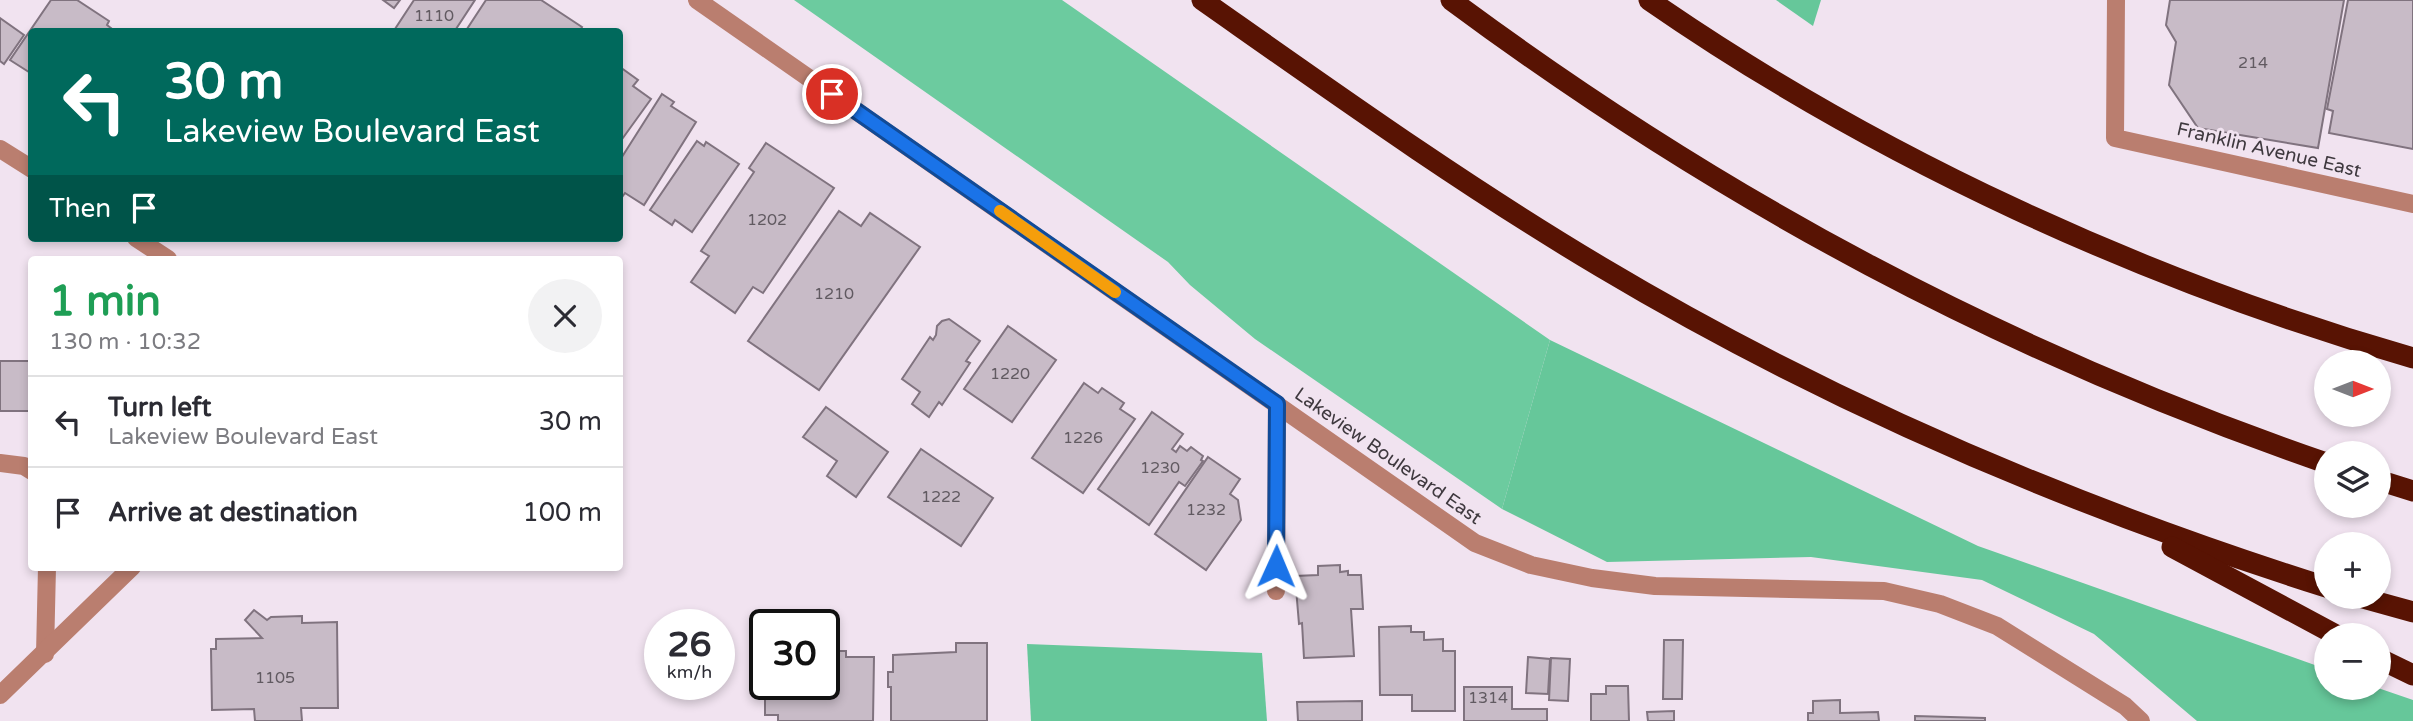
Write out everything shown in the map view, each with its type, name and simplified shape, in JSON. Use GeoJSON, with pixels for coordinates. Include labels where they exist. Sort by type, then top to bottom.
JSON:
{"type":"FeatureCollection","features":[{"type":"Feature","properties":{"kind":"highway"},"geometry":{"type":"LineString","coordinates":[[1202,0],[1377,123],[1526,222],[1719,334],[1827,391],[2105,511],[2314,583]]}},
{"type":"Feature","properties":{"kind":"highway"},"geometry":{"type":"LineString","coordinates":[[1451,0],[1630,126],[1816,238],[1966,316],[2042,351],[2196,416],[2314,459]]}},
{"type":"Feature","properties":{"kind":"highway"},"geometry":{"type":"LineString","coordinates":[[1649,0],[1814,103],[1946,174],[2048,223],[2222,295],[2413,358]]}},
{"type":"Feature","properties":{"kind":"highway"},"geometry":{"type":"LineString","coordinates":[[2391,484],[2413,491]]}},
{"type":"Feature","properties":{"kind":"highway"},"geometry":{"type":"LineString","coordinates":[[2105,511],[2314,623]]}},
{"type":"Feature","properties":{"kind":"highway"},"geometry":{"type":"LineString","coordinates":[[2391,606],[2413,612]]}},
{"type":"Feature","properties":{"kind":"highway"},"geometry":{"type":"LineString","coordinates":[[2391,664],[2413,675]]}},
{"type":"Feature","properties":{"kind":"street","name":"Lakeview Boulevard East"},"geometry":{"type":"LineString","coordinates":[[697,0],[1475,543],[1531,565],[1591,579],[1655,586],[1884,591],[1940,604],[1997,626],[2125,706],[2141,721]]}},
{"type":"Feature","properties":{"kind":"street","name":"Franklin Avenue East"},"geometry":{"type":"LineString","coordinates":[[2116,0],[2115,138],[2413,204]]}},
{"type":"Feature","properties":{"kind":"street"},"geometry":{"type":"LineString","coordinates":[[0,149],[28,166]]}},
{"type":"Feature","properties":{"kind":"street"},"geometry":{"type":"LineString","coordinates":[[142,242],[163,256]]}},
{"type":"Feature","properties":{"kind":"street"},"geometry":{"type":"LineString","coordinates":[[1276,591],[1277,404]]}},
{"type":"Feature","properties":{"kind":"street"},"geometry":{"type":"LineString","coordinates":[[0,463],[28,468]]}},
{"type":"Feature","properties":{"kind":"street"},"geometry":{"type":"LineString","coordinates":[[45,654],[47,571]]}},
{"type":"Feature","properties":{"kind":"street"},"geometry":{"type":"LineString","coordinates":[[0,695],[128,571]]}},
{"type":"Feature","properties":{"kind":"green space"},"geometry":{"type":"Polygon","coordinates":[[[794,0],[1062,0],[1550,340],[1502,509],[1255,339],[1190,285],[1168,262],[794,0]]]}},
{"type":"Feature","properties":{"kind":"green space"},"geometry":{"type":"Polygon","coordinates":[[[1776,0],[1821,0],[1813,26],[1776,0]]]}},
{"type":"Feature","properties":{"kind":"green space"},"geometry":{"type":"Polygon","coordinates":[[[1550,340],[1978,546],[2314,665],[2314,700],[2391,700],[2391,692],[2413,700],[2413,721],[2197,721],[2094,634],[1982,580],[1811,557],[1607,562],[1502,509],[1550,340]]]}},
{"type":"Feature","properties":{"kind":"green space"},"geometry":{"type":"Polygon","coordinates":[[[1027,644],[1262,653],[1267,721],[1031,721],[1027,644]]]}},
{"type":"Feature","properties":{"kind":"building"},"geometry":{"type":"Polygon","coordinates":[[[51,0],[77,0],[109,21],[107,25],[111,28],[32,28],[51,0]]]}},
{"type":"Feature","properties":{"kind":"building"},"geometry":{"type":"Polygon","coordinates":[[[383,0],[400,0],[394,8],[383,0]]]}},
{"type":"Feature","properties":{"kind":"building"},"geometry":{"type":"Polygon","coordinates":[[[414,0],[475,0],[457,28],[396,28],[414,0]]]}},
{"type":"Feature","properties":{"kind":"building"},"geometry":{"type":"Polygon","coordinates":[[[486,0],[541,0],[582,27],[581,28],[468,28],[486,0]]]}},
{"type":"Feature","properties":{"kind":"building"},"geometry":{"type":"Polygon","coordinates":[[[2170,0],[2344,0],[2318,148],[2198,128],[2169,85],[2176,42],[2166,25],[2170,0]]]}},
{"type":"Feature","properties":{"kind":"building"},"geometry":{"type":"Polygon","coordinates":[[[2348,0],[2413,0],[2413,149],[2329,133],[2333,111],[2327,109],[2348,0]]]}},
{"type":"Feature","properties":{"kind":"building"},"geometry":{"type":"Polygon","coordinates":[[[0,18],[24,35],[4,64],[0,61],[0,18]]]}},
{"type":"Feature","properties":{"kind":"building"},"geometry":{"type":"Polygon","coordinates":[[[28,34],[28,71],[10,60],[28,34]]]}},
{"type":"Feature","properties":{"kind":"building"},"geometry":{"type":"Polygon","coordinates":[[[623,69],[638,80],[633,86],[651,99],[623,138],[623,69]]]}},
{"type":"Feature","properties":{"kind":"building"},"geometry":{"type":"Polygon","coordinates":[[[662,94],[674,102],[671,106],[696,122],[644,205],[625,193],[623,196],[623,155],[662,94]]]}},
{"type":"Feature","properties":{"kind":"building"},"geometry":{"type":"Polygon","coordinates":[[[697,141],[704,146],[706,142],[739,164],[692,232],[675,220],[672,225],[650,210],[697,141]]]}},
{"type":"Feature","properties":{"kind":"building"},"geometry":{"type":"Polygon","coordinates":[[[766,143],[834,188],[763,293],[753,287],[735,313],[691,282],[709,256],[701,251],[754,172],[749,168],[766,143]]]}},
{"type":"Feature","properties":{"kind":"building"},"geometry":{"type":"Polygon","coordinates":[[[839,211],[861,226],[870,213],[920,247],[819,390],[748,341],[839,211]]]}},
{"type":"Feature","properties":{"kind":"building"},"geometry":{"type":"Polygon","coordinates":[[[949,319],[980,341],[966,361],[970,363],[942,405],[939,402],[929,417],[912,404],[920,392],[902,379],[930,337],[933,340],[937,326],[949,319]]]}},
{"type":"Feature","properties":{"kind":"building"},"geometry":{"type":"Polygon","coordinates":[[[1008,326],[1056,360],[1012,422],[964,389],[1008,326]]]}},
{"type":"Feature","properties":{"kind":"building"},"geometry":{"type":"Polygon","coordinates":[[[0,361],[28,361],[28,411],[0,411],[0,361]]]}},
{"type":"Feature","properties":{"kind":"building"},"geometry":{"type":"Polygon","coordinates":[[[1084,383],[1098,393],[1102,388],[1124,403],[1120,409],[1135,419],[1083,493],[1032,458],[1084,383]]]}},
{"type":"Feature","properties":{"kind":"building"},"geometry":{"type":"Polygon","coordinates":[[[826,407],[888,452],[856,497],[827,476],[837,461],[803,437],[826,407]]]}},
{"type":"Feature","properties":{"kind":"building"},"geometry":{"type":"Polygon","coordinates":[[[1152,412],[1183,434],[1172,449],[1176,452],[1180,446],[1187,451],[1191,447],[1203,456],[1203,461],[1185,486],[1179,482],[1149,525],[1098,489],[1152,412]]]}},
{"type":"Feature","properties":{"kind":"building"},"geometry":{"type":"Polygon","coordinates":[[[921,449],[993,498],[961,546],[888,497],[921,449]]]}},
{"type":"Feature","properties":{"kind":"building"},"geometry":{"type":"Polygon","coordinates":[[[1208,457],[1240,479],[1230,494],[1238,500],[1241,520],[1206,570],[1155,534],[1208,457]]]}},
{"type":"Feature","properties":{"kind":"building"},"geometry":{"type":"Polygon","coordinates":[[[1340,565],[1340,572],[1348,571],[1348,575],[1361,575],[1363,609],[1351,609],[1354,656],[1304,658],[1295,576],[1318,575],[1318,566],[1340,565]]]}},
{"type":"Feature","properties":{"kind":"building"},"geometry":{"type":"Polygon","coordinates":[[[254,610],[267,620],[271,617],[302,616],[302,623],[337,622],[338,708],[301,708],[302,721],[255,721],[254,709],[212,710],[211,649],[216,649],[216,639],[262,638],[245,620],[254,610]]]}},
{"type":"Feature","properties":{"kind":"building"},"geometry":{"type":"Polygon","coordinates":[[[1411,626],[1411,632],[1424,632],[1424,640],[1443,639],[1443,651],[1455,651],[1455,711],[1412,711],[1412,695],[1380,695],[1379,627],[1411,626]]]}},
{"type":"Feature","properties":{"kind":"building"},"geometry":{"type":"Polygon","coordinates":[[[1664,640],[1683,640],[1682,699],[1663,699],[1664,640]]]}},
{"type":"Feature","properties":{"kind":"building"},"geometry":{"type":"Polygon","coordinates":[[[956,643],[987,643],[987,721],[891,721],[888,672],[893,672],[893,655],[956,652],[956,643]]]}},
{"type":"Feature","properties":{"kind":"building"},"geometry":{"type":"Polygon","coordinates":[[[840,651],[846,651],[846,657],[874,657],[873,721],[778,721],[778,715],[765,715],[765,700],[840,700],[840,651]]]}},
{"type":"Feature","properties":{"kind":"building"},"geometry":{"type":"Polygon","coordinates":[[[1528,657],[1550,659],[1548,694],[1526,693],[1528,657]]]}},
{"type":"Feature","properties":{"kind":"building"},"geometry":{"type":"Polygon","coordinates":[[[1551,658],[1570,659],[1568,701],[1549,700],[1551,658]]]}},
{"type":"Feature","properties":{"kind":"building"},"geometry":{"type":"Polygon","coordinates":[[[1606,686],[1628,686],[1629,721],[1591,721],[1591,694],[1606,694],[1606,686]]]}},
{"type":"Feature","properties":{"kind":"building"},"geometry":{"type":"Polygon","coordinates":[[[1464,687],[1512,687],[1512,709],[1547,709],[1547,721],[1464,721],[1464,687]]]}},
{"type":"Feature","properties":{"kind":"building"},"geometry":{"type":"Polygon","coordinates":[[[1840,700],[1840,713],[1878,712],[1879,721],[1808,721],[1808,713],[1813,713],[1813,701],[1840,700]]]}},
{"type":"Feature","properties":{"kind":"building"},"geometry":{"type":"Polygon","coordinates":[[[1362,701],[1362,721],[1298,721],[1297,702],[1362,701]]]}},
{"type":"Feature","properties":{"kind":"building"},"geometry":{"type":"Polygon","coordinates":[[[1674,711],[1674,721],[1648,721],[1647,712],[1674,711]]]}},
{"type":"Feature","properties":{"kind":"building"},"geometry":{"type":"Polygon","coordinates":[[[1915,716],[1985,718],[1985,721],[1915,721],[1915,716]]]}},
{"type":"Feature","properties":{"kind":"slow traffic"},"geometry":{"type":"LineString","coordinates":[[1000,211],[1115,292]]}},
{"type":"Feature","properties":{"kind":"route"},"geometry":{"type":"LineString","coordinates":[[832,94],[1277,404],[1276,566]]}}]}
